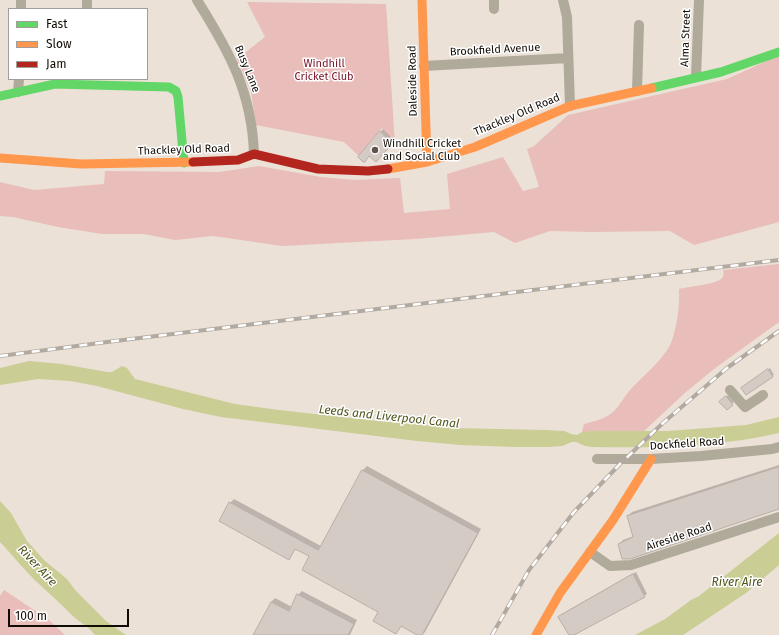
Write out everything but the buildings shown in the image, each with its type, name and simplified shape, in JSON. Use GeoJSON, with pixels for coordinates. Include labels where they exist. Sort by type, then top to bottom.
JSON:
{"type":"FeatureCollection","features":[{"type":"Feature","properties":{"kind":"street","name":"Busy Lane"},"geometry":{"type":"LineString","coordinates":[[197,0],[230,55],[242,84],[252,124],[254,154]]}},
{"type":"Feature","properties":{"kind":"street","name":"Daleside Road"},"geometry":{"type":"LineString","coordinates":[[422,0],[427,162]]}},
{"type":"Feature","properties":{"kind":"street"},"geometry":{"type":"LineString","coordinates":[[563,0],[567,17],[570,106]]}},
{"type":"Feature","properties":{"kind":"street","name":"Alma Street"},"geometry":{"type":"LineString","coordinates":[[696,77],[699,0]]}},
{"type":"Feature","properties":{"kind":"street"},"geometry":{"type":"LineString","coordinates":[[637,91],[639,25]]}},
{"type":"Feature","properties":{"kind":"street","name":"Thackley Old Road"},"geometry":{"type":"LineString","coordinates":[[0,158],[81,164],[184,163],[238,160],[254,154],[318,169],[368,171],[391,169],[427,162],[475,147],[570,106],[721,72],[779,52]]}},
{"type":"Feature","properties":{"kind":"street","name":"Brookfield Avenue"},"geometry":{"type":"LineString","coordinates":[[424,66],[568,58]]}},
{"type":"Feature","properties":{"kind":"street"},"geometry":{"type":"LineString","coordinates":[[18,92],[19,80]]}},
{"type":"Feature","properties":{"kind":"street"},"geometry":{"type":"LineString","coordinates":[[0,96],[55,84],[84,82],[169,87],[176,91],[178,97],[184,163]]}},
{"type":"Feature","properties":{"kind":"street"},"geometry":{"type":"LineString","coordinates":[[730,390],[745,407],[763,395]]}},
{"type":"Feature","properties":{"kind":"street","name":"Dockfield Road"},"geometry":{"type":"LineString","coordinates":[[597,459],[652,459],[709,455],[779,447]]}},
{"type":"Feature","properties":{"kind":"street"},"geometry":{"type":"LineString","coordinates":[[536,635],[540,625],[567,581],[590,552],[652,459]]}},
{"type":"Feature","properties":{"kind":"street","name":"Aireside Road"},"geometry":{"type":"LineString","coordinates":[[590,552],[610,566],[631,565],[779,517]]}},
{"type":"Feature","properties":{"kind":"green space","name":"Windhill Cricket Club"},"geometry":{"type":"Polygon","coordinates":[[[247,2],[386,4],[395,144],[382,128],[359,156],[344,142],[256,125],[251,92],[237,59],[265,37],[247,2]]]}},
{"type":"Feature","properties":{"kind":"green space"},"geometry":{"type":"Polygon","coordinates":[[[779,56],[779,222],[694,245],[670,231],[550,231],[515,243],[494,232],[415,239],[282,246],[213,236],[175,240],[144,234],[102,234],[58,227],[13,217],[0,216],[0,182],[34,190],[104,184],[105,171],[219,172],[259,166],[321,177],[354,180],[400,178],[404,213],[450,209],[447,174],[503,157],[523,191],[539,187],[527,149],[534,146],[568,115],[727,79],[779,56]]]}},
{"type":"Feature","properties":{"kind":"green space"},"geometry":{"type":"Polygon","coordinates":[[[779,264],[779,322],[714,369],[686,392],[644,431],[582,432],[584,424],[596,421],[611,414],[629,391],[668,349],[673,337],[678,316],[679,289],[718,281],[723,277],[723,270],[779,264]]]}},
{"type":"Feature","properties":{"kind":"green space"},"geometry":{"type":"Polygon","coordinates":[[[4,590],[49,620],[65,635],[0,635],[0,596],[4,590]]]}},
{"type":"Feature","properties":{"kind":"water"},"geometry":{"type":"Polygon","coordinates":[[[29,361],[62,364],[107,372],[112,372],[122,366],[127,368],[135,379],[235,404],[378,421],[454,428],[564,431],[577,435],[582,432],[592,431],[668,431],[746,425],[779,417],[779,433],[756,438],[709,444],[662,447],[592,447],[572,442],[562,446],[515,447],[460,445],[417,441],[221,417],[183,409],[97,386],[70,381],[38,379],[0,385],[0,368],[29,361]]]}},
{"type":"Feature","properties":{"kind":"water","name":"River Aire"},"geometry":{"type":"Polygon","coordinates":[[[0,501],[11,513],[27,541],[45,561],[67,579],[76,591],[106,621],[126,635],[95,635],[30,575],[0,542],[0,501]]]}},
{"type":"Feature","properties":{"kind":"water","name":"River Aire"},"geometry":{"type":"Polygon","coordinates":[[[779,533],[779,565],[746,593],[683,635],[635,635],[665,619],[699,596],[779,533]]]}},
{"type":"Feature","properties":{"kind":"railway"},"geometry":{"type":"LineString","coordinates":[[0,356],[779,260]]}},
{"type":"Feature","properties":{"kind":"railway"},"geometry":{"type":"LineString","coordinates":[[492,635],[529,570],[574,512],[620,464],[663,423],[727,368],[779,331]]}},
{"type":"Feature","properties":{"kind":"traffic: fast"},"geometry":{"type":"LineString","coordinates":[[652,88],[721,72],[779,52]]}},
{"type":"Feature","properties":{"kind":"traffic: fast"},"geometry":{"type":"LineString","coordinates":[[0,96],[55,84],[169,87],[176,91],[178,97],[184,163]]}},
{"type":"Feature","properties":{"kind":"traffic: slow"},"geometry":{"type":"LineString","coordinates":[[422,0],[427,162]]}},
{"type":"Feature","properties":{"kind":"traffic: slow"},"geometry":{"type":"LineString","coordinates":[[388,169],[427,162],[475,147],[570,106],[652,88]]}},
{"type":"Feature","properties":{"kind":"traffic: slow"},"geometry":{"type":"LineString","coordinates":[[0,158],[81,164],[193,162]]}},
{"type":"Feature","properties":{"kind":"traffic: slow"},"geometry":{"type":"LineString","coordinates":[[536,635],[560,593],[613,520],[651,459]]}},
{"type":"Feature","properties":{"kind":"traffic: jam"},"geometry":{"type":"LineString","coordinates":[[193,162],[238,160],[254,154],[318,169],[368,171],[388,169]]}},
{"type":"Feature","properties":{"kind":"place","name":"Windhill Cricket and Social Club"},"geometry":{"type":"Point","coordinates":[375,150]}},
{"type":"Feature","properties":{"kind":"water label","name":"Leeds and Liverpool Canal"},"geometry":{"type":"Point","coordinates":[389,417]}}]}
